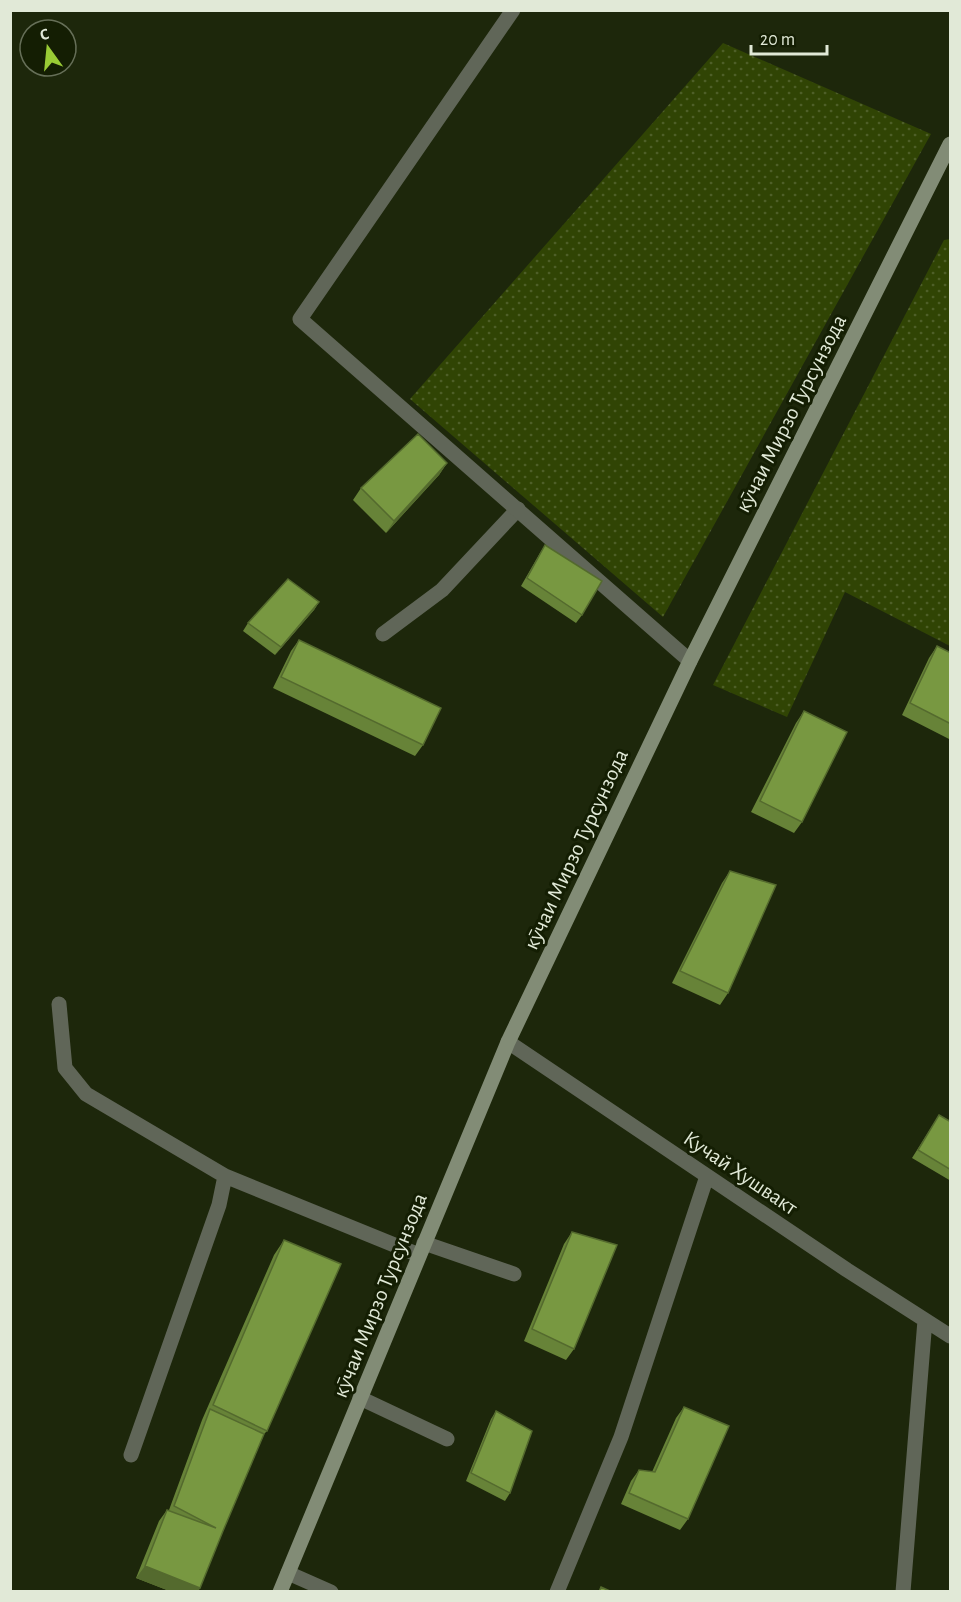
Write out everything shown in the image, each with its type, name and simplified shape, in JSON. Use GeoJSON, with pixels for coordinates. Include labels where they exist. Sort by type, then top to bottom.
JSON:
{"type":"FeatureCollection","features":[{"type":"Feature","properties":{"kind":"street"},"geometry":{"type":"LineString","coordinates":[[513,10],[300,319],[690,661]]}},
{"type":"Feature","properties":{"kind":"street","name":"кӯчаи Мирзо Турсунзода"},"geometry":{"type":"LineString","coordinates":[[280,1592],[508,1042],[690,661],[951,144]]}},
{"type":"Feature","properties":{"kind":"street"},"geometry":{"type":"LineString","coordinates":[[383,634],[442,590],[518,509]]}},
{"type":"Feature","properties":{"kind":"street"},"geometry":{"type":"LineString","coordinates":[[59,1004],[65,1068],[86,1094],[225,1176],[422,1249],[514,1275]]}},
{"type":"Feature","properties":{"kind":"street","name":"Кучай Хушвакт"},"geometry":{"type":"LineString","coordinates":[[508,1042],[847,1270],[951,1336]]}},
{"type":"Feature","properties":{"kind":"street"},"geometry":{"type":"LineString","coordinates":[[131,1455],[219,1205],[225,1176]]}},
{"type":"Feature","properties":{"kind":"street"},"geometry":{"type":"LineString","coordinates":[[557,1592],[621,1437],[707,1176]]}},
{"type":"Feature","properties":{"kind":"street"},"geometry":{"type":"LineString","coordinates":[[903,1592],[925,1320]]}},
{"type":"Feature","properties":{"kind":"street"},"geometry":{"type":"LineString","coordinates":[[360,1398],[447,1439]]}},
{"type":"Feature","properties":{"kind":"street"},"geometry":{"type":"LineString","coordinates":[[288,1573],[331,1592]]}},
{"type":"Feature","properties":{"kind":"green space"},"geometry":{"type":"Polygon","coordinates":[[[723,43],[931,134],[663,617],[410,399],[723,43]]]}},
{"type":"Feature","properties":{"kind":"green space"},"geometry":{"type":"Polygon","coordinates":[[[950,239],[950,646],[845,592],[787,717],[713,685],[944,240],[950,239]]]}},
{"type":"Feature","properties":{"kind":"building"},"geometry":{"type":"Polygon","coordinates":[[[418,434],[447,463],[394,521],[361,488],[418,434]]]}},
{"type":"Feature","properties":{"kind":"building"},"geometry":{"type":"Polygon","coordinates":[[[545,545],[602,581],[582,615],[527,578],[545,545]]]}},
{"type":"Feature","properties":{"kind":"building"},"geometry":{"type":"Polygon","coordinates":[[[288,579],[319,602],[281,647],[248,623],[288,579]]]}},
{"type":"Feature","properties":{"kind":"building"},"geometry":{"type":"Polygon","coordinates":[[[299,640],[441,708],[423,745],[281,677],[299,640]]]}},
{"type":"Feature","properties":{"kind":"building"},"geometry":{"type":"Polygon","coordinates":[[[937,646],[951,653],[951,724],[910,703],[937,646]]]}},
{"type":"Feature","properties":{"kind":"building"},"geometry":{"type":"Polygon","coordinates":[[[804,711],[847,732],[802,822],[760,801],[804,711]]]}},
{"type":"Feature","properties":{"kind":"building"},"geometry":{"type":"Polygon","coordinates":[[[730,871],[776,885],[728,993],[680,971],[730,871]]]}},
{"type":"Feature","properties":{"kind":"building"},"geometry":{"type":"Polygon","coordinates":[[[939,1115],[951,1122],[951,1170],[918,1150],[939,1115]]]}},
{"type":"Feature","properties":{"kind":"building"},"geometry":{"type":"Polygon","coordinates":[[[572,1232],[617,1245],[574,1349],[532,1329],[572,1232]]]}},
{"type":"Feature","properties":{"kind":"building"},"geometry":{"type":"Polygon","coordinates":[[[284,1240],[341,1264],[267,1431],[213,1405],[284,1240]]]}},
{"type":"Feature","properties":{"kind":"building"},"geometry":{"type":"Polygon","coordinates":[[[684,1407],[729,1426],[688,1519],[629,1493],[639,1470],[655,1472],[684,1407]]]}},
{"type":"Feature","properties":{"kind":"building"},"geometry":{"type":"Polygon","coordinates":[[[210,1409],[264,1434],[200,1588],[145,1566],[167,1510],[216,1528],[174,1506],[210,1409]]]}},
{"type":"Feature","properties":{"kind":"building"},"geometry":{"type":"Polygon","coordinates":[[[496,1411],[532,1431],[510,1493],[471,1473],[496,1411]]]}},
{"type":"Feature","properties":{"kind":"building"},"geometry":{"type":"Polygon","coordinates":[[[601,1587],[612,1592],[599,1592],[601,1587]]]}}]}
